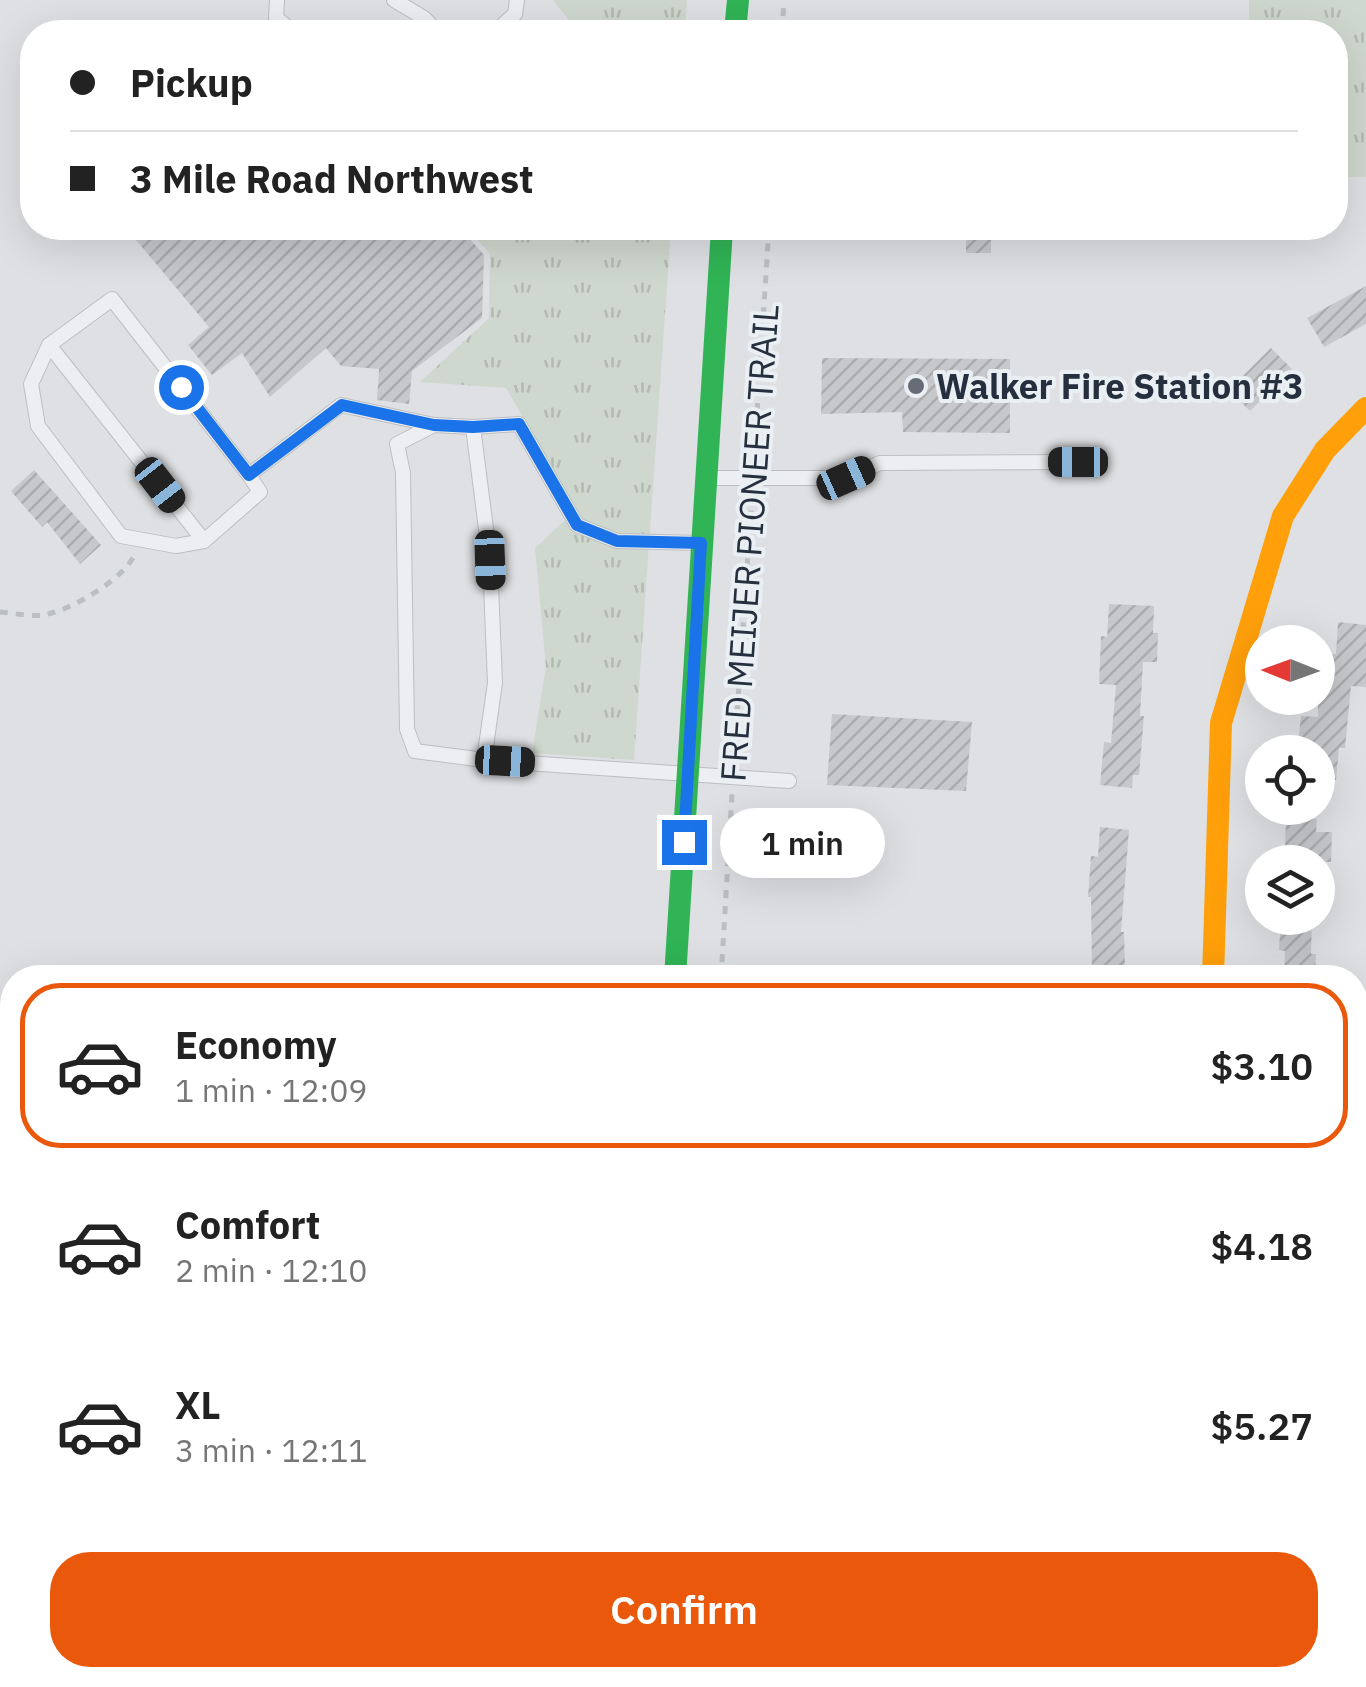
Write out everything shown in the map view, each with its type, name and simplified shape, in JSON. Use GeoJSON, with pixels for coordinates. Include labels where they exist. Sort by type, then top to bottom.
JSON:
{"type":"FeatureCollection","features":[{"type":"Feature","properties":{"kind":"main road"},"geometry":{"type":"LineString","coordinates":[[676,965],[721,240]]}},
{"type":"Feature","properties":{"kind":"main road"},"geometry":{"type":"LineString","coordinates":[[1213,965],[1221,723],[1283,516],[1325,450],[1366,408]]}},
{"type":"Feature","properties":{"kind":"lane"},"geometry":{"type":"LineString","coordinates":[[394,0],[426,20]]}},
{"type":"Feature","properties":{"kind":"lane"},"geometry":{"type":"LineString","coordinates":[[112,298],[260,492],[204,541],[176,546],[122,536],[38,426],[31,384],[49,345],[112,298]]}},
{"type":"Feature","properties":{"kind":"lane"},"geometry":{"type":"LineString","coordinates":[[49,345],[204,541]]}},
{"type":"Feature","properties":{"kind":"lane"},"geometry":{"type":"LineString","coordinates":[[249,475],[342,405],[434,425],[519,424],[577,525],[617,541],[701,543]]}},
{"type":"Feature","properties":{"kind":"lane"},"geometry":{"type":"LineString","coordinates":[[434,425],[398,444],[404,472],[407,729],[414,751],[484,760],[790,782]]}},
{"type":"Feature","properties":{"kind":"lane"},"geometry":{"type":"LineString","coordinates":[[473,427],[490,560],[494,683],[484,760]]}},
{"type":"Feature","properties":{"kind":"lane"},"geometry":{"type":"LineString","coordinates":[[707,478],[846,478],[880,463],[1078,462]]}},
{"type":"Feature","properties":{"kind":"path","name":"FRED MEIJER PIONEER TRAIL"},"geometry":{"type":"LineString","coordinates":[[722,965],[769,240]]}},
{"type":"Feature","properties":{"kind":"path"},"geometry":{"type":"LineString","coordinates":[[0,612],[46,615],[96,593],[129,567],[142,540]]}},
{"type":"Feature","properties":{"kind":"green space"},"geometry":{"type":"Polygon","coordinates":[[[553,0],[687,0],[686,20],[569,20],[553,0]]]}},
{"type":"Feature","properties":{"kind":"green space"},"geometry":{"type":"Polygon","coordinates":[[[1249,0],[1366,0],[1366,177],[1348,177],[1348,20],[1249,20],[1249,0]]]}},
{"type":"Feature","properties":{"kind":"green space"},"geometry":{"type":"Polygon","coordinates":[[[478,240],[670,240],[634,760],[532,753],[546,667],[535,548],[577,509],[506,388],[420,382],[489,318],[490,254],[478,240]]]}},
{"type":"Feature","properties":{"kind":"building"},"geometry":{"type":"Polygon","coordinates":[[[136,240],[471,240],[484,255],[482,318],[412,371],[409,404],[377,400],[379,369],[341,366],[326,348],[270,397],[242,353],[212,375],[188,345],[209,327],[136,240]]]}},
{"type":"Feature","properties":{"kind":"building"},"geometry":{"type":"Polygon","coordinates":[[[966,240],[991,240],[991,253],[966,253],[966,240]]]}},
{"type":"Feature","properties":{"kind":"building"},"geometry":{"type":"Polygon","coordinates":[[[1366,286],[1366,324],[1324,347],[1307,318],[1366,286]]]}},
{"type":"Feature","properties":{"kind":"building"},"geometry":{"type":"Polygon","coordinates":[[[1271,348],[1292,369],[1250,411],[1229,390],[1271,348]]]}},
{"type":"Feature","properties":{"kind":"building","name":"Walker Fire Station #3"},"geometry":{"type":"Polygon","coordinates":[[[822,358],[1010,359],[1010,433],[903,432],[902,412],[821,414],[822,358]]]}},
{"type":"Feature","properties":{"kind":"building"},"geometry":{"type":"Polygon","coordinates":[[[34,470],[101,545],[80,564],[47,522],[42,527],[11,491],[34,470]]]}},
{"type":"Feature","properties":{"kind":"building"},"geometry":{"type":"Polygon","coordinates":[[[1109,604],[1154,606],[1153,633],[1158,633],[1157,662],[1143,662],[1139,775],[1133,775],[1132,788],[1100,785],[1104,742],[1111,743],[1116,685],[1099,684],[1101,636],[1107,637],[1109,604]]]}},
{"type":"Feature","properties":{"kind":"building"},"geometry":{"type":"Polygon","coordinates":[[[1338,622],[1366,625],[1366,687],[1351,686],[1345,748],[1339,748],[1336,780],[1335,735],[1299,735],[1301,716],[1335,715],[1338,622]]]}},
{"type":"Feature","properties":{"kind":"building"},"geometry":{"type":"Polygon","coordinates":[[[832,714],[972,722],[966,791],[827,785],[832,714]]]}},
{"type":"Feature","properties":{"kind":"building"},"geometry":{"type":"Polygon","coordinates":[[[1286,825],[1317,825],[1316,832],[1332,832],[1332,845],[1285,845],[1286,825]]]}},
{"type":"Feature","properties":{"kind":"building"},"geometry":{"type":"Polygon","coordinates":[[[1100,827],[1129,830],[1121,932],[1125,965],[1092,965],[1088,897],[1091,856],[1098,857],[1100,827]]]}},
{"type":"Feature","properties":{"kind":"building"},"geometry":{"type":"Polygon","coordinates":[[[1280,935],[1312,935],[1311,954],[1316,954],[1316,965],[1284,965],[1285,951],[1279,950],[1280,935]]]}},
{"type":"Feature","properties":{"kind":"traffic: fast"},"geometry":{"type":"LineString","coordinates":[[736,20],[738,0]]}},
{"type":"Feature","properties":{"kind":"traffic: fast"},"geometry":{"type":"LineString","coordinates":[[676,965],[721,240]]}},
{"type":"Feature","properties":{"kind":"traffic: slow"},"geometry":{"type":"LineString","coordinates":[[1213,965],[1221,723],[1283,516],[1325,450],[1366,408]]}},
{"type":"Feature","properties":{"kind":"place","name":"Walker Fire Station #3"},"geometry":{"type":"Point","coordinates":[916,386]}},
{"type":"Feature","properties":{"kind":"route"},"geometry":{"type":"LineString","coordinates":[[181,387],[249,475],[342,405],[434,425],[519,424],[577,525],[617,541],[701,543],[684,842]]}}]}
